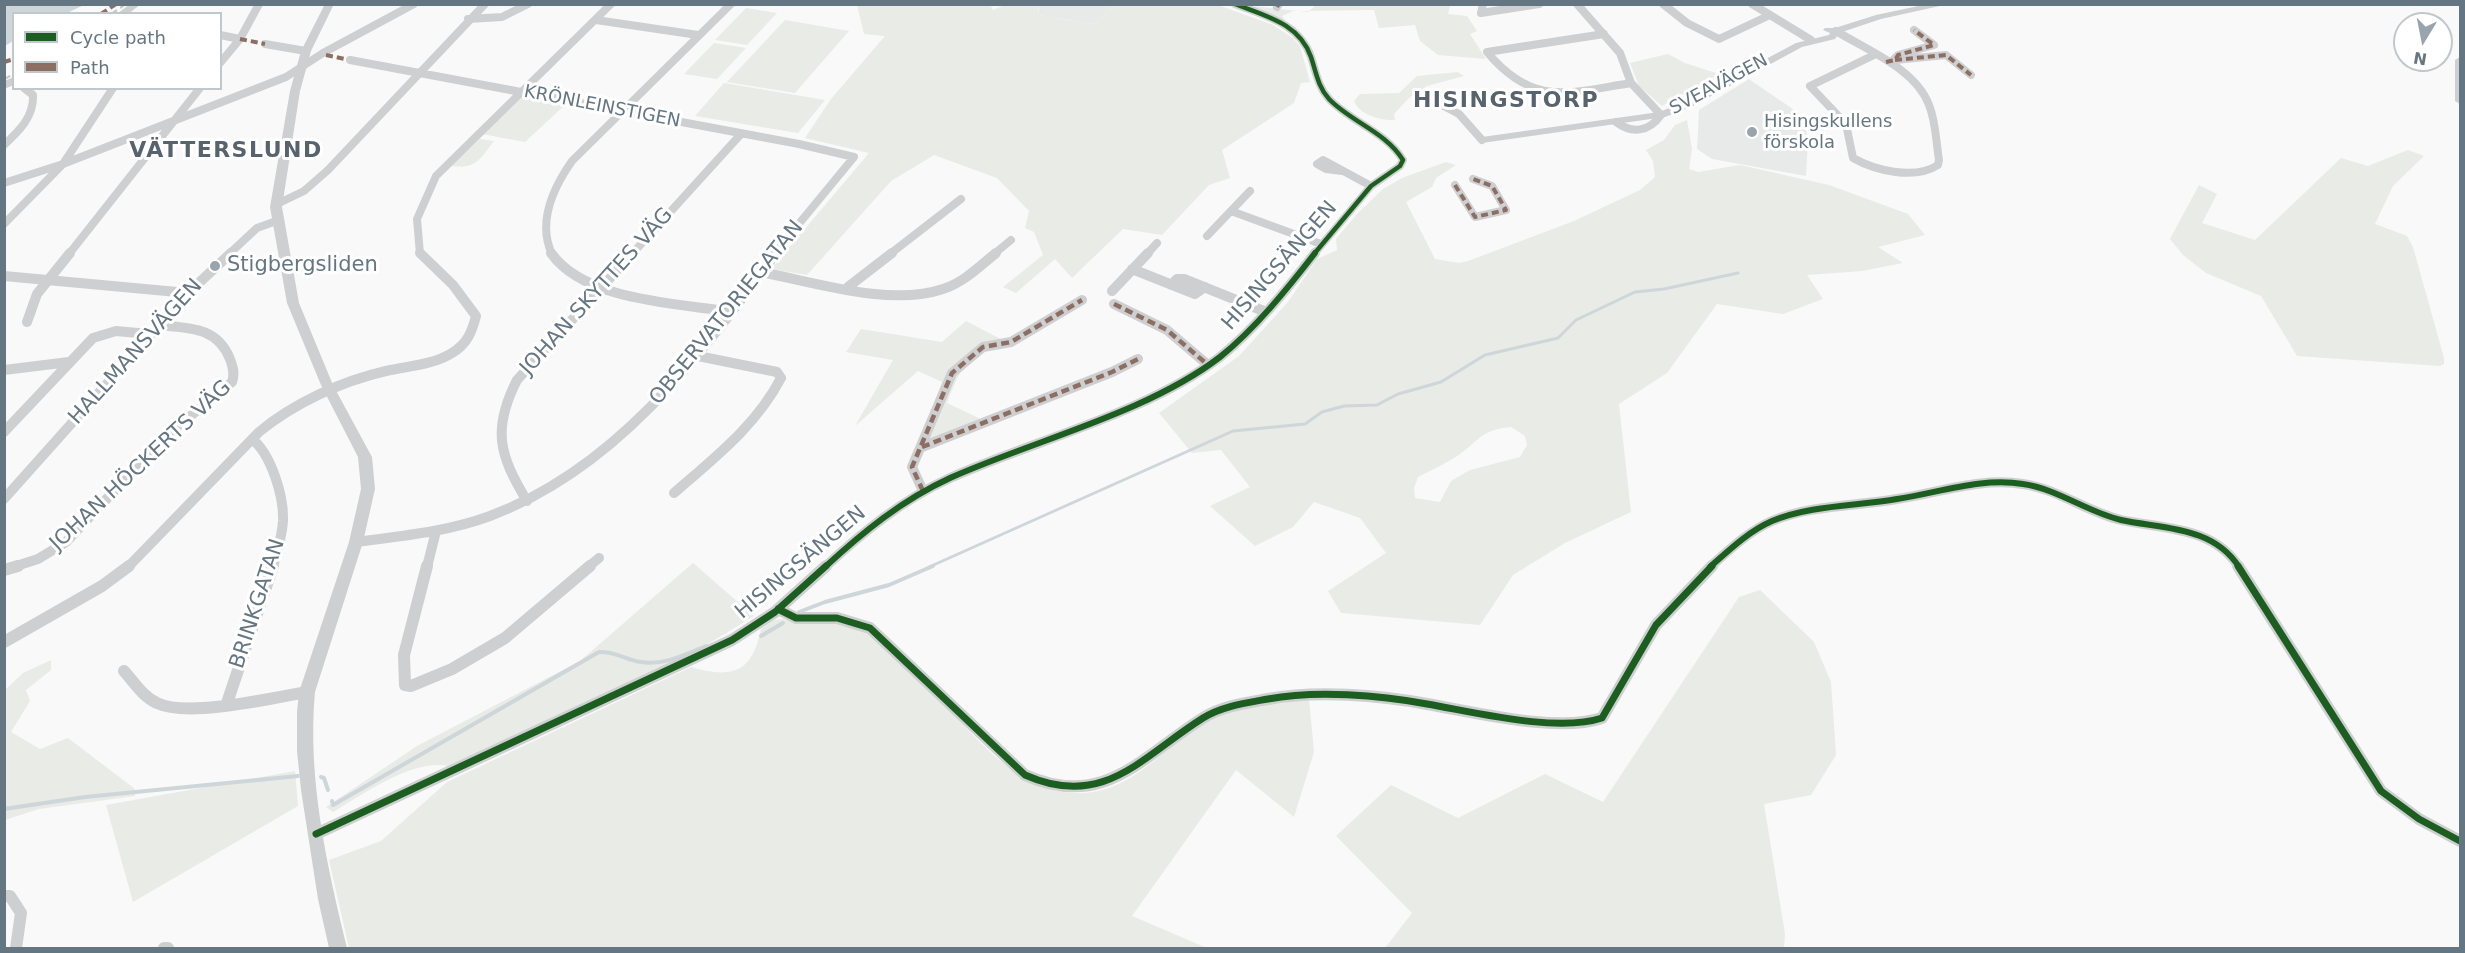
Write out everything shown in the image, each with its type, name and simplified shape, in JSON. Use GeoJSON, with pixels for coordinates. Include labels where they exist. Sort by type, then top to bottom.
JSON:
{"type":"FeatureCollection","features":[{"type":"Feature","properties":{"kind":"street"},"geometry":{"type":"LineString","coordinates":[[222,61],[240,39],[259,4]]}},
{"type":"Feature","properties":{"kind":"street"},"geometry":{"type":"LineString","coordinates":[[330,4],[306,51],[302,66],[288,119],[277,204],[283,256],[293,303],[309,346],[365,457],[368,474],[366,504],[356,542],[307,692],[304,714],[305,758],[316,834],[330,925],[338,948]]}},
{"type":"Feature","properties":{"kind":"street"},"geometry":{"type":"LineString","coordinates":[[4,183],[63,164],[286,77],[414,4]]}},
{"type":"Feature","properties":{"kind":"street"},"geometry":{"type":"LineString","coordinates":[[277,204],[297,196],[378,122],[468,20],[485,4]]}},
{"type":"Feature","properties":{"kind":"street"},"geometry":{"type":"LineString","coordinates":[[468,20],[501,17],[528,4]]}},
{"type":"Feature","properties":{"kind":"street"},"geometry":{"type":"LineString","coordinates":[[4,642],[102,586],[125,570],[252,439],[279,416],[371,375],[424,366],[438,361],[470,337],[476,316],[453,285],[420,255],[417,219],[436,176],[470,140],[611,4]]}},
{"type":"Feature","properties":{"kind":"street"},"geometry":{"type":"LineString","coordinates":[[731,4],[620,111],[565,170],[552,192],[546,214],[548,242],[559,263],[572,275],[600,287],[731,312]]}},
{"type":"Feature","properties":{"kind":"street","name":"HISINGSÄNGEN"},"geometry":{"type":"LineString","coordinates":[[316,834],[732,640],[778,609],[872,525],[923,491],[1144,400],[1208,364],[1234,345],[1266,312],[1371,186],[1400,166],[1402,157],[1327,98],[1317,78],[1309,48],[1294,32],[1235,4]]}},
{"type":"Feature","properties":{"kind":"street"},"geometry":{"type":"LineString","coordinates":[[1483,4],[1481,13],[1539,4]]}},
{"type":"Feature","properties":{"kind":"street"},"geometry":{"type":"LineString","coordinates":[[1577,4],[1623,57],[1631,83],[1661,115]]}},
{"type":"Feature","properties":{"kind":"street"},"geometry":{"type":"LineString","coordinates":[[1663,4],[1686,23],[1719,39],[1770,15]]}},
{"type":"Feature","properties":{"kind":"street"},"geometry":{"type":"LineString","coordinates":[[1752,4],[1811,40]]}},
{"type":"Feature","properties":{"kind":"street","name":"SVEAVÄGEN"},"geometry":{"type":"LineString","coordinates":[[1482,140],[1661,115],[1689,104],[1773,57],[1811,40],[1832,37],[1836,31],[1879,17],[1945,4]]}},
{"type":"Feature","properties":{"kind":"street"},"geometry":{"type":"LineString","coordinates":[[596,20],[698,35]]}},
{"type":"Feature","properties":{"kind":"street"},"geometry":{"type":"LineString","coordinates":[[1914,30],[1971,75]]}},
{"type":"Feature","properties":{"kind":"street"},"geometry":{"type":"LineString","coordinates":[[1836,31],[1874,55],[1890,61],[1946,55]]}},
{"type":"Feature","properties":{"kind":"street"},"geometry":{"type":"LineString","coordinates":[[1604,34],[1487,52],[1500,70],[1541,93],[1631,83]]}},
{"type":"Feature","properties":{"kind":"street"},"geometry":{"type":"LineString","coordinates":[[222,36],[240,39]]}},
{"type":"Feature","properties":{"kind":"street"},"geometry":{"type":"LineString","coordinates":[[265,44],[306,51]]}},
{"type":"Feature","properties":{"kind":"street"},"geometry":{"type":"LineString","coordinates":[[1890,61],[1898,55],[1934,45]]}},
{"type":"Feature","properties":{"kind":"street"},"geometry":{"type":"LineString","coordinates":[[1874,55],[1810,86],[1846,124],[1853,158],[1906,172],[1927,172],[1938,165],[1939,160],[1928,104],[1916,86],[1890,61]]}},
{"type":"Feature","properties":{"kind":"street","name":"KRÖNLEINSTIGEN"},"geometry":{"type":"LineString","coordinates":[[350,60],[853,156]]}},
{"type":"Feature","properties":{"kind":"street"},"geometry":{"type":"LineString","coordinates":[[2460,60],[2460,101]]}},
{"type":"Feature","properties":{"kind":"street"},"geometry":{"type":"LineString","coordinates":[[4,145],[21,128],[33,109],[33,96],[26,90]]}},
{"type":"Feature","properties":{"kind":"street"},"geometry":{"type":"LineString","coordinates":[[4,224],[63,164],[112,90]]}},
{"type":"Feature","properties":{"kind":"street"},"geometry":{"type":"LineString","coordinates":[[27,322],[37,294],[198,90]]}},
{"type":"Feature","properties":{"kind":"street"},"geometry":{"type":"LineString","coordinates":[[1442,105],[1459,114],[1482,140]]}},
{"type":"Feature","properties":{"kind":"street","name":"JOHAN SKYTTES VÄG"},"geometry":{"type":"LineString","coordinates":[[527,501],[510,474],[501,450],[500,428],[506,402],[525,368],[741,134]]}},
{"type":"Feature","properties":{"kind":"street","name":"OBSERVATORIEGATAN"},"geometry":{"type":"LineString","coordinates":[[356,542],[436,531],[490,516],[527,501],[561,482],[616,441],[656,404],[698,356],[793,229],[853,160],[853,156]]}},
{"type":"Feature","properties":{"kind":"street"},"geometry":{"type":"LineString","coordinates":[[1342,171],[1371,186]]}},
{"type":"Feature","properties":{"kind":"street"},"geometry":{"type":"LineString","coordinates":[[1455,185],[1475,217],[1506,210],[1492,186],[1473,179]]}},
{"type":"Feature","properties":{"kind":"street"},"geometry":{"type":"LineString","coordinates":[[1207,236],[1250,191]]}},
{"type":"Feature","properties":{"kind":"street"},"geometry":{"type":"LineString","coordinates":[[848,287],[961,199]]}},
{"type":"Feature","properties":{"kind":"street","name":"HISINGSÄNGEN"},"geometry":{"type":"LineString","coordinates":[[1231,211],[1321,244]]}},
{"type":"Feature","properties":{"kind":"street","name":"HALLMANSVÄGEN"},"geometry":{"type":"LineString","coordinates":[[4,499],[157,325],[188,293],[257,228],[279,219]]}},
{"type":"Feature","properties":{"kind":"street"},"geometry":{"type":"LineString","coordinates":[[761,272],[896,295],[930,293],[956,283],[1011,240]]}},
{"type":"Feature","properties":{"kind":"street"},"geometry":{"type":"LineString","coordinates":[[1112,291],[1157,243]]}},
{"type":"Feature","properties":{"kind":"street","name":"HISINGSÄNGEN"},"geometry":{"type":"LineString","coordinates":[[1132,269],[1195,294],[1205,287],[1266,312]]}},
{"type":"Feature","properties":{"kind":"street"},"geometry":{"type":"LineString","coordinates":[[4,276],[188,293]]}},
{"type":"Feature","properties":{"kind":"street"},"geometry":{"type":"LineString","coordinates":[[923,491],[912,467],[952,373],[983,347],[1011,342],[1082,300]]}},
{"type":"Feature","properties":{"kind":"street"},"geometry":{"type":"LineString","coordinates":[[1114,304],[1167,330],[1208,364]]}},
{"type":"Feature","properties":{"kind":"street","name":"JOHAN HÖCKERTS VÄG"},"geometry":{"type":"LineString","coordinates":[[4,570],[38,559],[66,542],[172,431],[232,382],[233,369],[227,350],[217,335],[198,330],[157,325]]}},
{"type":"Feature","properties":{"kind":"street"},"geometry":{"type":"LineString","coordinates":[[4,432],[87,343],[100,334],[116,331],[149,334]]}},
{"type":"Feature","properties":{"kind":"street"},"geometry":{"type":"LineString","coordinates":[[674,493],[740,433],[762,407],[781,378],[777,372],[698,356]]}},
{"type":"Feature","properties":{"kind":"street"},"geometry":{"type":"LineString","coordinates":[[922,447],[1112,372],[1138,358]]}},
{"type":"Feature","properties":{"kind":"street"},"geometry":{"type":"LineString","coordinates":[[4,370],[69,362]]}},
{"type":"Feature","properties":{"kind":"street","name":"BRINKGATAN"},"geometry":{"type":"LineString","coordinates":[[226,703],[267,588],[280,541],[283,518],[276,484],[261,447],[252,439]]}},
{"type":"Feature","properties":{"kind":"street"},"geometry":{"type":"LineString","coordinates":[[778,609],[796,618],[837,618],[870,628],[1025,775],[1048,785],[1081,788],[1110,782],[1205,717],[1234,705],[1272,698],[1345,695],[1423,703],[1541,722],[1590,722],[1602,718],[1610,708],[1656,626],[1667,613],[1729,551],[1759,526],[1775,520],[1844,508],[1978,486],[2019,483],[2047,489],[2106,516],[2199,534],[2221,544],[2234,559],[2381,791],[2400,808],[2427,825],[2460,841]]}},
{"type":"Feature","properties":{"kind":"street"},"geometry":{"type":"LineString","coordinates":[[436,531],[404,648],[402,679],[405,685],[411,686],[452,669],[505,638],[599,558]]}},
{"type":"Feature","properties":{"kind":"street"},"geometry":{"type":"LineString","coordinates":[[124,671],[152,699],[169,707],[183,708],[307,692]]}},
{"type":"Feature","properties":{"kind":"street"},"geometry":{"type":"LineString","coordinates":[[4,897],[10,896],[21,913],[15,948]]}},
{"type":"Feature","properties":{"kind":"shaded area"},"geometry":{"type":"Polygon","coordinates":[[[5,4],[84,4],[69,12],[12,12],[12,42],[5,46],[5,4]]]}},
{"type":"Feature","properties":{"kind":"shaded area"},"geometry":{"type":"Polygon","coordinates":[[[990,4],[993,10],[1005,5],[1050,5],[1038,8],[1038,15],[1095,24],[1112,5],[1218,5],[1273,25],[1293,38],[1300,46],[1310,82],[1301,83],[1294,103],[1222,150],[1230,178],[1209,185],[1162,235],[1123,229],[1072,278],[1055,259],[1016,293],[1003,287],[1043,255],[1034,232],[1025,228],[1029,211],[997,178],[934,155],[891,181],[807,275],[771,269],[869,153],[805,138],[831,99],[885,36],[864,34],[857,5],[990,4]]]}},
{"type":"Feature","properties":{"kind":"shaded area"},"geometry":{"type":"Polygon","coordinates":[[[1039,4],[1112,5],[1095,24],[1038,15],[1039,4]]]}},
{"type":"Feature","properties":{"kind":"shaded area"},"geometry":{"type":"Polygon","coordinates":[[[1242,5],[1298,11],[1282,16],[1286,21],[1242,5]]]}},
{"type":"Feature","properties":{"kind":"shaded area"},"geometry":{"type":"Polygon","coordinates":[[[1316,5],[1450,5],[1448,14],[1467,16],[1477,31],[1470,34],[1486,59],[1438,55],[1420,41],[1415,25],[1379,28],[1374,10],[1309,11],[1316,5]]]}},
{"type":"Feature","properties":{"kind":"shaded area"},"geometry":{"type":"Polygon","coordinates":[[[746,8],[777,13],[747,45],[715,40],[746,8]]]}},
{"type":"Feature","properties":{"kind":"shaded area"},"geometry":{"type":"Polygon","coordinates":[[[785,20],[849,31],[795,93],[727,82],[785,20]]]}},
{"type":"Feature","properties":{"kind":"shaded area"},"geometry":{"type":"Polygon","coordinates":[[[714,43],[746,48],[717,79],[684,74],[714,43]]]}},
{"type":"Feature","properties":{"kind":"shaded area"},"geometry":{"type":"Polygon","coordinates":[[[1668,54],[1685,63],[1719,74],[1662,106],[1639,86],[1630,63],[1668,54]]]}},
{"type":"Feature","properties":{"kind":"shaded area"},"geometry":{"type":"Polygon","coordinates":[[[1458,72],[1464,76],[1427,86],[1409,98],[1394,114],[1395,120],[1372,116],[1361,110],[1354,101],[1360,94],[1399,93],[1417,76],[1458,72]]]}},
{"type":"Feature","properties":{"kind":"shaded area","name":"Hisingskullens förskola"},"geometry":{"type":"Polygon","coordinates":[[[1749,79],[1794,110],[1805,124],[1808,140],[1806,176],[1712,159],[1697,149],[1699,110],[1749,79]]]}},
{"type":"Feature","properties":{"kind":"shaded area"},"geometry":{"type":"Polygon","coordinates":[[[724,83],[825,100],[798,133],[695,116],[724,83]]]}},
{"type":"Feature","properties":{"kind":"shaded area"},"geometry":{"type":"Polygon","coordinates":[[[523,95],[567,103],[525,142],[482,134],[523,95]]]}},
{"type":"Feature","properties":{"kind":"shaded area"},"geometry":{"type":"Polygon","coordinates":[[[1687,120],[1692,149],[1689,169],[1698,172],[1740,165],[1829,185],[1908,214],[1925,235],[1878,247],[1903,263],[1862,271],[1807,275],[1823,299],[1783,314],[1717,304],[1667,373],[1619,404],[1631,512],[1565,543],[1513,575],[1480,625],[1341,613],[1328,591],[1386,553],[1360,518],[1314,502],[1293,527],[1255,546],[1210,506],[1250,487],[1221,450],[1192,453],[1159,413],[1239,356],[1288,302],[1317,259],[1337,250],[1336,239],[1357,214],[1383,189],[1402,178],[1446,162],[1456,165],[1436,178],[1432,187],[1406,202],[1435,259],[1459,263],[1574,221],[1640,190],[1655,177],[1653,161],[1646,150],[1664,140],[1675,125],[1687,120]],[[1511,427],[1500,428],[1486,434],[1465,451],[1418,477],[1414,488],[1415,498],[1440,502],[1451,481],[1470,470],[1520,457],[1527,445],[1525,436],[1511,427]]]}},
{"type":"Feature","properties":{"kind":"shaded area"},"geometry":{"type":"Polygon","coordinates":[[[480,139],[494,141],[476,162],[466,166],[450,166],[480,139]]]}},
{"type":"Feature","properties":{"kind":"shaded area"},"geometry":{"type":"Polygon","coordinates":[[[2408,150],[2424,156],[2393,186],[2375,224],[2407,236],[2413,247],[2444,358],[2444,364],[2440,366],[2297,356],[2261,296],[2206,273],[2183,255],[2170,239],[2199,185],[2217,194],[2202,223],[2255,240],[2341,158],[2368,166],[2408,150]]]}},
{"type":"Feature","properties":{"kind":"shaded area"},"geometry":{"type":"Polygon","coordinates":[[[966,321],[1012,345],[985,352],[969,362],[957,378],[947,403],[989,423],[915,452],[942,382],[918,371],[855,426],[893,360],[846,352],[861,329],[942,342],[966,321]]]}},
{"type":"Feature","properties":{"kind":"shaded area"},"geometry":{"type":"Polygon","coordinates":[[[693,563],[754,616],[677,663],[448,766],[434,765],[404,773],[333,812],[326,807],[417,746],[580,661],[693,563]]]}},
{"type":"Feature","properties":{"kind":"shaded area"},"geometry":{"type":"Polygon","coordinates":[[[1760,590],[1814,642],[1831,682],[1836,755],[1811,795],[1764,804],[1785,934],[1784,948],[1385,948],[1412,913],[1336,836],[1391,785],[1458,818],[1545,774],[1603,802],[1739,597],[1760,590]]]}},
{"type":"Feature","properties":{"kind":"shaded area"},"geometry":{"type":"Polygon","coordinates":[[[783,619],[798,623],[823,621],[840,623],[871,635],[908,665],[978,741],[1004,764],[1031,781],[1061,792],[1093,792],[1125,781],[1211,717],[1222,712],[1259,704],[1309,699],[1314,752],[1294,817],[1236,770],[1132,916],[1207,948],[349,948],[329,860],[381,841],[447,782],[691,667],[718,672],[738,669],[746,664],[752,655],[761,629],[773,620],[783,619]]]}},
{"type":"Feature","properties":{"kind":"shaded area"},"geometry":{"type":"Polygon","coordinates":[[[51,660],[51,670],[26,690],[30,701],[11,732],[40,749],[68,738],[135,789],[135,796],[39,809],[5,820],[5,690],[23,673],[51,660]]]}},
{"type":"Feature","properties":{"kind":"shaded area"},"geometry":{"type":"Polygon","coordinates":[[[295,771],[298,806],[133,902],[106,805],[295,771]]]}},
{"type":"Feature","properties":{"kind":"waterway"},"geometry":{"type":"LineString","coordinates":[[929,567],[1233,431],[1305,424],[1322,412],[1344,406],[1377,405],[1398,394],[1441,382],[1485,355],[1558,338],[1576,320],[1635,292],[1664,289],[1738,273]]}},
{"type":"Feature","properties":{"kind":"waterway"},"geometry":{"type":"LineString","coordinates":[[799,612],[825,602],[889,585],[933,566]]}},
{"type":"Feature","properties":{"kind":"waterway"},"geometry":{"type":"LineString","coordinates":[[761,636],[783,623]]}},
{"type":"Feature","properties":{"kind":"waterway"},"geometry":{"type":"LineString","coordinates":[[332,801],[333,805],[599,652],[650,663],[675,658],[706,646]]}},
{"type":"Feature","properties":{"kind":"waterway"},"geometry":{"type":"LineString","coordinates":[[4,809],[85,797],[298,776]]}},
{"type":"Feature","properties":{"kind":"waterway"},"geometry":{"type":"LineString","coordinates":[[321,777],[324,778],[328,790]]}},
{"type":"Feature","properties":{"kind":"railway"},"geometry":{"type":"LineString","coordinates":[[114,12],[126,4]]}},
{"type":"Feature","properties":{"kind":"railway"},"geometry":{"type":"LineString","coordinates":[[4,79],[12,75]]}},
{"type":"Feature","properties":{"kind":"marked path"},"geometry":{"type":"LineString","coordinates":[[104,12],[116,4]]}},
{"type":"Feature","properties":{"kind":"marked path"},"geometry":{"type":"LineString","coordinates":[[1886,62],[1895,60],[1898,55],[1934,45],[1914,30]]}},
{"type":"Feature","properties":{"kind":"marked path"},"geometry":{"type":"LineString","coordinates":[[240,39],[265,44]]}},
{"type":"Feature","properties":{"kind":"marked path"},"geometry":{"type":"LineString","coordinates":[[326,55],[345,59]]}},
{"type":"Feature","properties":{"kind":"marked path"},"geometry":{"type":"LineString","coordinates":[[1895,60],[1905,61],[1946,55],[1971,75]]}},
{"type":"Feature","properties":{"kind":"marked path"},"geometry":{"type":"LineString","coordinates":[[4,62],[12,60]]}},
{"type":"Feature","properties":{"kind":"marked path"},"geometry":{"type":"LineString","coordinates":[[1455,185],[1475,217],[1506,210],[1492,186],[1473,179]]}},
{"type":"Feature","properties":{"kind":"marked path"},"geometry":{"type":"LineString","coordinates":[[923,491],[912,467],[952,373],[983,347],[1011,342],[1082,300]]}},
{"type":"Feature","properties":{"kind":"marked path"},"geometry":{"type":"LineString","coordinates":[[1114,304],[1167,330],[1208,365]]}},
{"type":"Feature","properties":{"kind":"marked path"},"geometry":{"type":"LineString","coordinates":[[922,447],[1112,372],[1138,359]]}},
{"type":"Feature","properties":{"kind":"cycle path"},"geometry":{"type":"LineString","coordinates":[[316,834],[732,640],[775,612],[859,536],[904,502],[950,478],[1144,400],[1185,380],[1221,356],[1285,292],[1319,247],[1371,186],[1400,166],[1403,160],[1382,138],[1329,99],[1319,83],[1306,47],[1294,31],[1273,19],[1235,4]]}},
{"type":"Feature","properties":{"kind":"cycle path"},"geometry":{"type":"LineString","coordinates":[[778,609],[796,618],[837,618],[870,628],[1025,775],[1061,787],[1086,787],[1098,785],[1122,775],[1205,717],[1235,705],[1272,698],[1345,695],[1423,703],[1499,717],[1569,723],[1590,722],[1602,718],[1610,708],[1643,645],[1666,613],[1711,566],[1761,526],[1788,516],[1819,510],[1975,485],[2020,483],[2043,488],[2108,517],[2176,529],[2207,539],[2221,547],[2234,559],[2381,791],[2419,819],[2460,841]]}},
{"type":"Feature","properties":{"kind":"place","name":"Hisingskullens förskola"},"geometry":{"type":"Point","coordinates":[1752,132]}},
{"type":"Feature","properties":{"kind":"place","name":"Stigbergsliden"},"geometry":{"type":"Point","coordinates":[215,266]}},
{"type":"Feature","properties":{"kind":"district","name":"HISINGSTORP"},"geometry":{"type":"Point","coordinates":[1506,101]}},
{"type":"Feature","properties":{"kind":"district","name":"VÄTTERSLUND"},"geometry":{"type":"Point","coordinates":[226,151]}}]}
